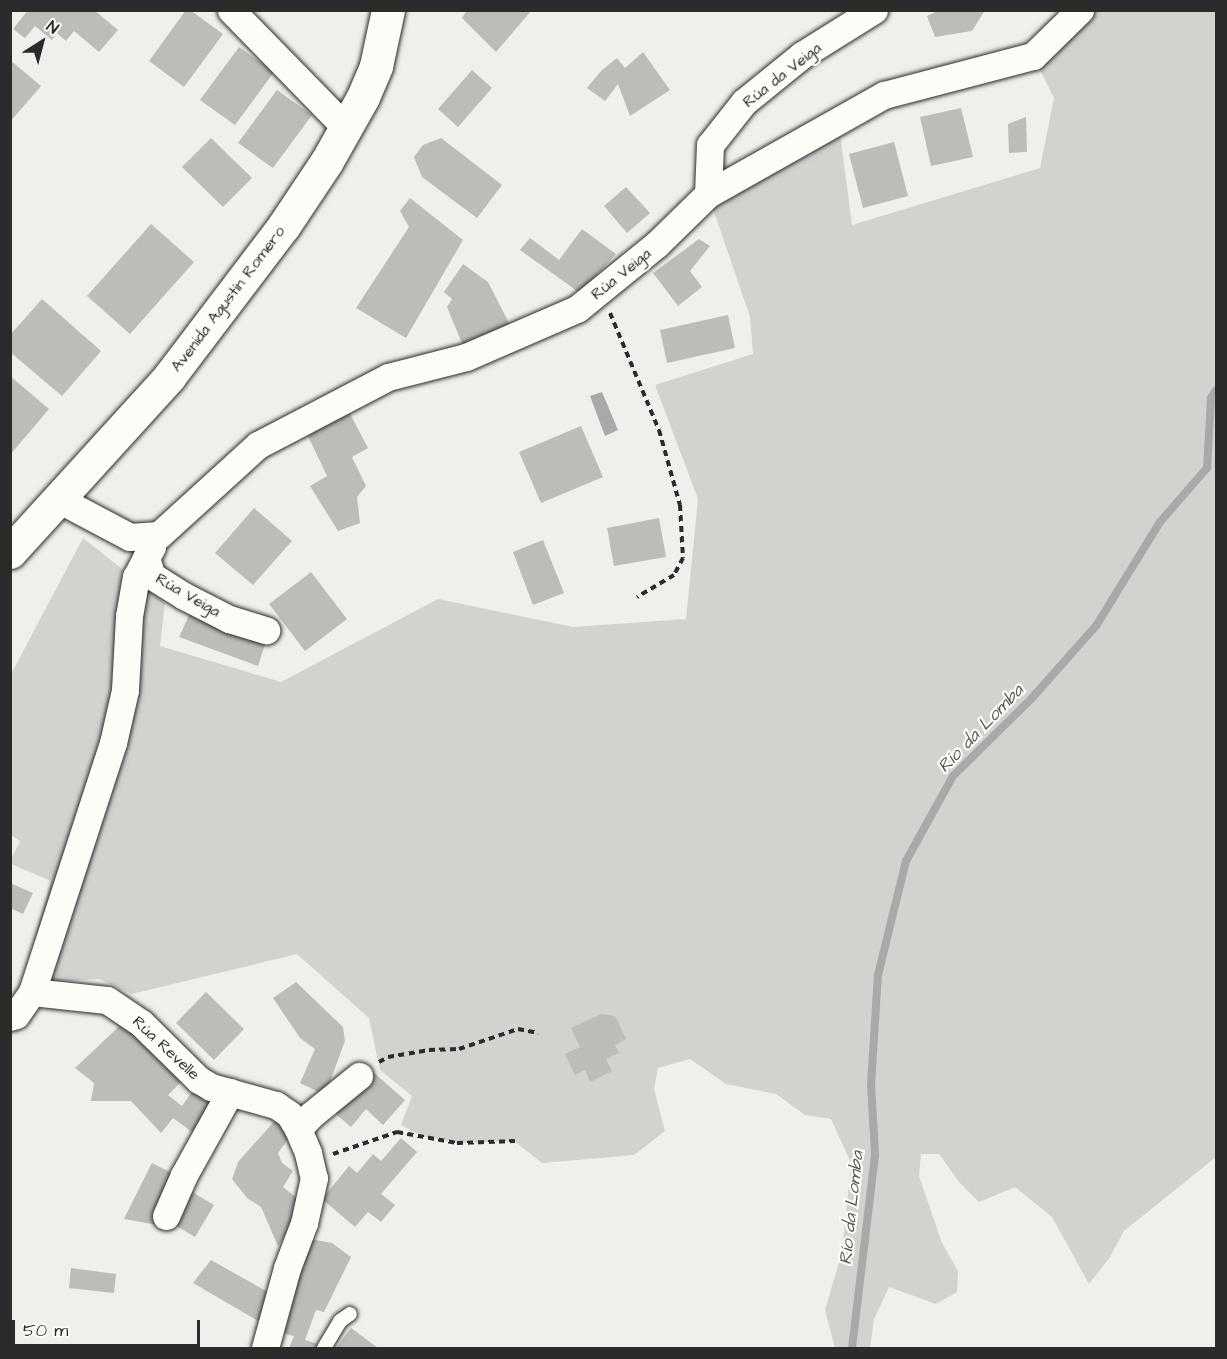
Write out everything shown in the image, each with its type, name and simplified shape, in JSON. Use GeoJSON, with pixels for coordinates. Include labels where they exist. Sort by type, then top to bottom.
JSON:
{"type":"FeatureCollection","features":[{"type":"Feature","properties":{"kind":"street"},"geometry":{"type":"LineString","coordinates":[[231,10],[347,129]]}},
{"type":"Feature","properties":{"kind":"street","name":"Avenida Agustín Romero"},"geometry":{"type":"LineString","coordinates":[[10,552],[60,500],[169,377],[230,301],[283,227],[347,129],[376,66],[388,10]]}},
{"type":"Feature","properties":{"kind":"street","name":"Rúa da Veiga"},"geometry":{"type":"LineString","coordinates":[[708,194],[710,145],[744,102],[802,55],[854,18],[874,10]]}},
{"type":"Feature","properties":{"kind":"street","name":"Rúa Veiga"},"geometry":{"type":"LineString","coordinates":[[266,630],[229,619],[184,596],[152,576],[146,558],[159,535],[258,445],[388,377],[466,357],[577,309],[657,244],[708,194],[884,95],[1033,56],[1080,10]]}},
{"type":"Feature","properties":{"kind":"street"},"geometry":{"type":"LineString","coordinates":[[60,500],[130,537],[159,535]]}},
{"type":"Feature","properties":{"kind":"street"},"geometry":{"type":"LineString","coordinates":[[10,1017],[16,1015],[32,992],[113,742],[125,690],[130,606],[136,577],[146,558]]}},
{"type":"Feature","properties":{"kind":"street","name":"Rúa Revelle"},"geometry":{"type":"LineString","coordinates":[[32,992],[106,1000],[141,1023],[164,1048],[211,1087],[276,1105],[289,1114],[298,1129],[314,1178],[304,1223],[287,1268],[265,1348]]}},
{"type":"Feature","properties":{"kind":"street"},"geometry":{"type":"LineString","coordinates":[[298,1129],[311,1115],[359,1076]]}},
{"type":"Feature","properties":{"kind":"street"},"geometry":{"type":"LineString","coordinates":[[166,1216],[184,1175],[230,1092]]}},
{"type":"Feature","properties":{"kind":"lane"},"geometry":{"type":"LineString","coordinates":[[324,1348],[340,1321],[350,1314]]}},
{"type":"Feature","properties":{"kind":"path"},"geometry":{"type":"LineString","coordinates":[[601,290],[660,430],[680,505],[683,558],[674,575],[637,597]]}},
{"type":"Feature","properties":{"kind":"path"},"geometry":{"type":"LineString","coordinates":[[359,1076],[387,1057],[459,1049],[518,1029],[539,1033]]}},
{"type":"Feature","properties":{"kind":"path"},"geometry":{"type":"LineString","coordinates":[[311,1165],[323,1158],[396,1132],[457,1143],[514,1141]]}},
{"type":"Feature","properties":{"kind":"shaded area"},"geometry":{"type":"Polygon","coordinates":[[[1080,11],[1216,11],[1216,1157],[1124,1231],[1110,1257],[1089,1284],[1052,1217],[1015,1187],[979,1202],[959,1182],[939,1154],[921,1154],[919,1176],[942,1243],[958,1271],[957,1292],[936,1304],[889,1287],[874,1319],[870,1348],[835,1348],[825,1310],[842,1252],[851,1163],[831,1119],[805,1115],[776,1094],[726,1084],[690,1059],[658,1068],[654,1089],[665,1131],[634,1155],[542,1163],[514,1141],[457,1143],[422,1136],[401,1125],[412,1096],[380,1070],[369,1018],[297,954],[132,994],[99,979],[48,982],[26,968],[51,881],[11,864],[11,859],[20,841],[11,835],[10,676],[83,538],[165,603],[160,646],[281,682],[438,599],[573,627],[686,619],[698,499],[655,385],[753,354],[750,317],[708,194],[839,126],[852,225],[1040,168],[1054,98],[1033,56],[1080,11]]]}},
{"type":"Feature","properties":{"kind":"shaded area"},"geometry":{"type":"Polygon","coordinates":[[[602,392],[618,430],[605,436],[590,396],[602,392]]]}},
{"type":"Feature","properties":{"kind":"building"},"geometry":{"type":"Polygon","coordinates":[[[28,10],[94,10],[118,30],[99,52],[74,31],[66,41],[57,33],[52,40],[35,26],[25,38],[13,29],[28,10]]]}},
{"type":"Feature","properties":{"kind":"building"},"geometry":{"type":"Polygon","coordinates":[[[186,10],[190,10],[223,34],[184,87],[149,61],[186,10]]]}},
{"type":"Feature","properties":{"kind":"building"},"geometry":{"type":"Polygon","coordinates":[[[467,10],[532,10],[496,52],[462,18],[467,10]]]}},
{"type":"Feature","properties":{"kind":"building"},"geometry":{"type":"Polygon","coordinates":[[[940,10],[985,10],[972,31],[935,37],[927,16],[940,10]]]}},
{"type":"Feature","properties":{"kind":"building"},"geometry":{"type":"Polygon","coordinates":[[[239,47],[274,72],[235,125],[200,100],[239,47]]]}},
{"type":"Feature","properties":{"kind":"building"},"geometry":{"type":"Polygon","coordinates":[[[643,52],[670,90],[630,116],[618,84],[605,101],[587,88],[602,70],[617,58],[625,68],[643,52]]]}},
{"type":"Feature","properties":{"kind":"building"},"geometry":{"type":"Polygon","coordinates":[[[10,60],[41,86],[10,122],[10,60]]]}},
{"type":"Feature","properties":{"kind":"building"},"geometry":{"type":"Polygon","coordinates":[[[472,70],[492,88],[458,127],[438,109],[472,70]]]}},
{"type":"Feature","properties":{"kind":"building"},"geometry":{"type":"Polygon","coordinates":[[[277,90],[312,115],[273,168],[238,143],[277,90]]]}},
{"type":"Feature","properties":{"kind":"building"},"geometry":{"type":"Polygon","coordinates":[[[961,108],[973,157],[931,166],[920,117],[961,108]]]}},
{"type":"Feature","properties":{"kind":"building"},"geometry":{"type":"Polygon","coordinates":[[[1026,117],[1027,152],[1009,153],[1008,124],[1026,117]]]}},
{"type":"Feature","properties":{"kind":"building"},"geometry":{"type":"Polygon","coordinates":[[[211,138],[252,178],[223,207],[182,167],[211,138]]]}},
{"type":"Feature","properties":{"kind":"building"},"geometry":{"type":"Polygon","coordinates":[[[441,138],[502,185],[477,218],[422,177],[414,157],[423,145],[441,138]]]}},
{"type":"Feature","properties":{"kind":"building"},"geometry":{"type":"Polygon","coordinates":[[[894,142],[908,196],[863,208],[849,154],[894,142]]]}},
{"type":"Feature","properties":{"kind":"building"},"geometry":{"type":"Polygon","coordinates":[[[626,187],[650,213],[627,233],[604,206],[626,187]]]}},
{"type":"Feature","properties":{"kind":"building"},"geometry":{"type":"Polygon","coordinates":[[[410,198],[463,240],[406,338],[356,308],[409,227],[400,211],[410,198]]]}},
{"type":"Feature","properties":{"kind":"building"},"geometry":{"type":"Polygon","coordinates":[[[151,224],[194,262],[130,334],[87,296],[151,224]]]}},
{"type":"Feature","properties":{"kind":"building"},"geometry":{"type":"Polygon","coordinates":[[[582,229],[616,254],[580,293],[520,250],[530,238],[559,260],[582,229]]]}},
{"type":"Feature","properties":{"kind":"building"},"geometry":{"type":"Polygon","coordinates":[[[699,239],[710,246],[690,271],[702,287],[678,306],[653,273],[699,239]]]}},
{"type":"Feature","properties":{"kind":"building"},"geometry":{"type":"Polygon","coordinates":[[[463,264],[488,282],[510,325],[464,348],[447,307],[452,299],[444,292],[463,264]]]}},
{"type":"Feature","properties":{"kind":"building"},"geometry":{"type":"Polygon","coordinates":[[[42,299],[101,351],[62,396],[10,352],[10,335],[42,299]]]}},
{"type":"Feature","properties":{"kind":"building"},"geometry":{"type":"Polygon","coordinates":[[[728,315],[735,348],[667,363],[660,330],[728,315]]]}},
{"type":"Feature","properties":{"kind":"building"},"geometry":{"type":"Polygon","coordinates":[[[10,376],[49,409],[10,455],[10,376]]]}},
{"type":"Feature","properties":{"kind":"building"},"geometry":{"type":"Polygon","coordinates":[[[348,410],[368,448],[352,457],[366,486],[357,497],[360,523],[338,531],[310,486],[327,476],[308,436],[348,410]]]}},
{"type":"Feature","properties":{"kind":"building"},"geometry":{"type":"Polygon","coordinates":[[[581,426],[603,477],[541,503],[519,452],[581,426]]]}},
{"type":"Feature","properties":{"kind":"building"},"geometry":{"type":"Polygon","coordinates":[[[254,508],[292,541],[253,585],[215,553],[254,508]]]}},
{"type":"Feature","properties":{"kind":"building"},"geometry":{"type":"Polygon","coordinates":[[[659,518],[666,557],[614,566],[607,528],[659,518]]]}},
{"type":"Feature","properties":{"kind":"building"},"geometry":{"type":"Polygon","coordinates":[[[543,540],[564,593],[533,605],[513,552],[543,540]]]}},
{"type":"Feature","properties":{"kind":"building"},"geometry":{"type":"Polygon","coordinates":[[[311,572],[347,619],[305,651],[269,604],[311,572]]]}},
{"type":"Feature","properties":{"kind":"building"},"geometry":{"type":"Polygon","coordinates":[[[191,611],[267,638],[258,666],[179,637],[191,611]]]}},
{"type":"Feature","properties":{"kind":"building"},"geometry":{"type":"Polygon","coordinates":[[[10,883],[33,893],[23,914],[10,908],[10,883]]]}},
{"type":"Feature","properties":{"kind":"building"},"geometry":{"type":"Polygon","coordinates":[[[296,982],[343,1027],[345,1041],[325,1095],[300,1083],[315,1049],[300,1038],[273,998],[296,982]]]}},
{"type":"Feature","properties":{"kind":"building"},"geometry":{"type":"Polygon","coordinates":[[[206,992],[244,1029],[214,1060],[176,1023],[206,992]]]}},
{"type":"Feature","properties":{"kind":"building"},"geometry":{"type":"Polygon","coordinates":[[[601,1014],[615,1016],[626,1039],[615,1045],[619,1053],[606,1059],[612,1071],[590,1082],[585,1070],[575,1075],[565,1054],[580,1047],[571,1028],[601,1014]]]}},
{"type":"Feature","properties":{"kind":"building"},"geometry":{"type":"Polygon","coordinates":[[[128,1018],[184,1079],[168,1095],[182,1106],[196,1086],[215,1100],[192,1132],[173,1118],[161,1133],[131,1101],[91,1101],[94,1083],[75,1068],[128,1018]]]}},
{"type":"Feature","properties":{"kind":"building"},"geometry":{"type":"Polygon","coordinates":[[[373,1072],[405,1100],[383,1125],[366,1109],[351,1127],[336,1114],[373,1072]]]}},
{"type":"Feature","properties":{"kind":"building"},"geometry":{"type":"Polygon","coordinates":[[[279,1116],[293,1132],[278,1153],[282,1163],[293,1171],[283,1187],[302,1202],[297,1217],[278,1246],[261,1207],[247,1198],[232,1179],[238,1162],[279,1116]]]}},
{"type":"Feature","properties":{"kind":"building"},"geometry":{"type":"Polygon","coordinates":[[[401,1138],[417,1152],[381,1194],[395,1205],[381,1222],[368,1212],[355,1227],[322,1199],[349,1166],[357,1173],[373,1154],[381,1161],[401,1138]]]}},
{"type":"Feature","properties":{"kind":"building"},"geometry":{"type":"Polygon","coordinates":[[[152,1163],[176,1175],[158,1225],[124,1219],[152,1163]]]}},
{"type":"Feature","properties":{"kind":"building"},"geometry":{"type":"Polygon","coordinates":[[[189,1190],[214,1205],[195,1237],[170,1222],[189,1190]]]}},
{"type":"Feature","properties":{"kind":"building"},"geometry":{"type":"Polygon","coordinates":[[[310,1239],[332,1243],[351,1257],[324,1312],[316,1310],[305,1340],[318,1344],[316,1348],[289,1348],[294,1336],[279,1332],[310,1239]]]}},
{"type":"Feature","properties":{"kind":"building"},"geometry":{"type":"Polygon","coordinates":[[[211,1260],[275,1296],[258,1321],[193,1283],[211,1260]]]}},
{"type":"Feature","properties":{"kind":"building"},"geometry":{"type":"Polygon","coordinates":[[[71,1268],[116,1274],[114,1293],[69,1288],[71,1268]]]}},
{"type":"Feature","properties":{"kind":"building"},"geometry":{"type":"Polygon","coordinates":[[[351,1328],[378,1348],[336,1348],[351,1328]]]}},
{"type":"Feature","properties":{"kind":"waterway","name":"Río da Lomba"},"geometry":{"type":"LineString","coordinates":[[852,1348],[875,1154],[871,1085],[878,975],[906,861],[953,776],[1032,698],[1096,626],[1160,522],[1207,468],[1211,398],[1216,390]]}}]}
